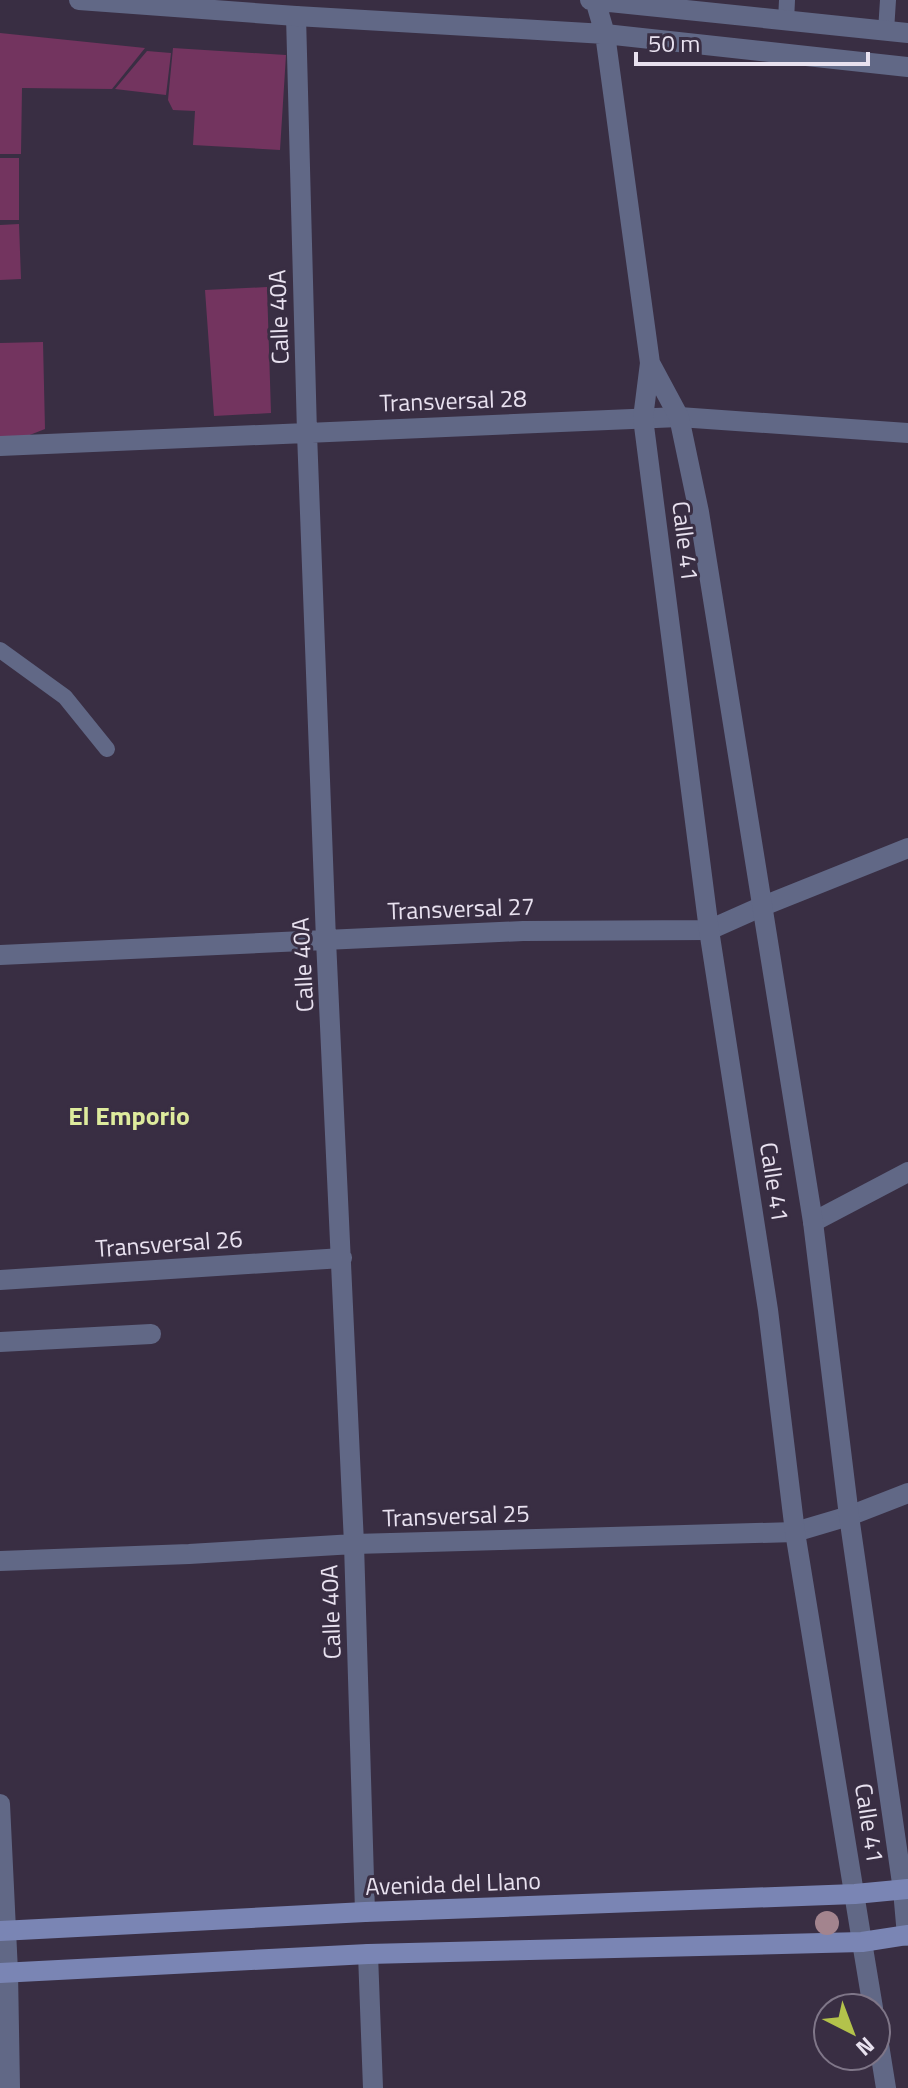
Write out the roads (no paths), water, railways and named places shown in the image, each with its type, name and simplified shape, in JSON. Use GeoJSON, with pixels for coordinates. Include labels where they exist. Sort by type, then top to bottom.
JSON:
{"type":"FeatureCollection","features":[{"type":"Feature","properties":{"kind":"main road","name":"Avenida del Llano"},"geometry":{"type":"LineString","coordinates":[[3,1931],[365,1912],[855,1894],[906,1889]]}},
{"type":"Feature","properties":{"kind":"main road"},"geometry":{"type":"LineString","coordinates":[[4,1973],[368,1954],[908,1939]]}},
{"type":"Feature","properties":{"kind":"street"},"geometry":{"type":"LineString","coordinates":[[79,0],[605,34],[908,67]]}},
{"type":"Feature","properties":{"kind":"street"},"geometry":{"type":"LineString","coordinates":[[593,0],[786,10],[908,33]]}},
{"type":"Feature","properties":{"kind":"street","name":"Calle 41"},"geometry":{"type":"LineString","coordinates":[[593,0],[605,34],[650,363],[643,418],[709,930],[768,1310],[795,1532],[870,1992]]}},
{"type":"Feature","properties":{"kind":"street","name":"Calle 40A"},"geometry":{"type":"LineString","coordinates":[[296,16],[307,433],[326,940],[354,1544],[365,1912]]}},
{"type":"Feature","properties":{"kind":"street","name":"Calle 41"},"geometry":{"type":"LineString","coordinates":[[650,363],[679,417],[699,512],[813,1222],[849,1516],[906,1889],[908,1939]]}},
{"type":"Feature","properties":{"kind":"street","name":"Transversal 28"},"geometry":{"type":"LineString","coordinates":[[0,446],[679,417],[908,433]]}},
{"type":"Feature","properties":{"kind":"street","name":"Transversal 27"},"geometry":{"type":"LineString","coordinates":[[0,955],[523,931],[709,930],[908,848]]}},
{"type":"Feature","properties":{"kind":"street"},"geometry":{"type":"LineString","coordinates":[[813,1222],[908,1172]]}},
{"type":"Feature","properties":{"kind":"street","name":"Transversal 26"},"geometry":{"type":"LineString","coordinates":[[0,1280],[342,1258]]}},
{"type":"Feature","properties":{"kind":"street"},"geometry":{"type":"LineString","coordinates":[[0,1342],[151,1334]]}},
{"type":"Feature","properties":{"kind":"street","name":"Transversal 25"},"geometry":{"type":"LineString","coordinates":[[0,1561],[354,1544],[795,1532],[849,1516],[908,1493]]}},
{"type":"Feature","properties":{"kind":"street"},"geometry":{"type":"LineString","coordinates":[[0,1804],[10,2088]]}},
{"type":"Feature","properties":{"kind":"street"},"geometry":{"type":"LineString","coordinates":[[368,1954],[373,2088]]}},
{"type":"Feature","properties":{"kind":"lane"},"geometry":{"type":"LineString","coordinates":[[886,31],[888,0]]}},
{"type":"Feature","properties":{"kind":"lane"},"geometry":{"type":"LineString","coordinates":[[0,650],[65,697],[107,749]]}},
{"type":"Feature","properties":{"kind":"district","name":"El Emporio"},"geometry":{"type":"Point","coordinates":[129,1115]}}]}
